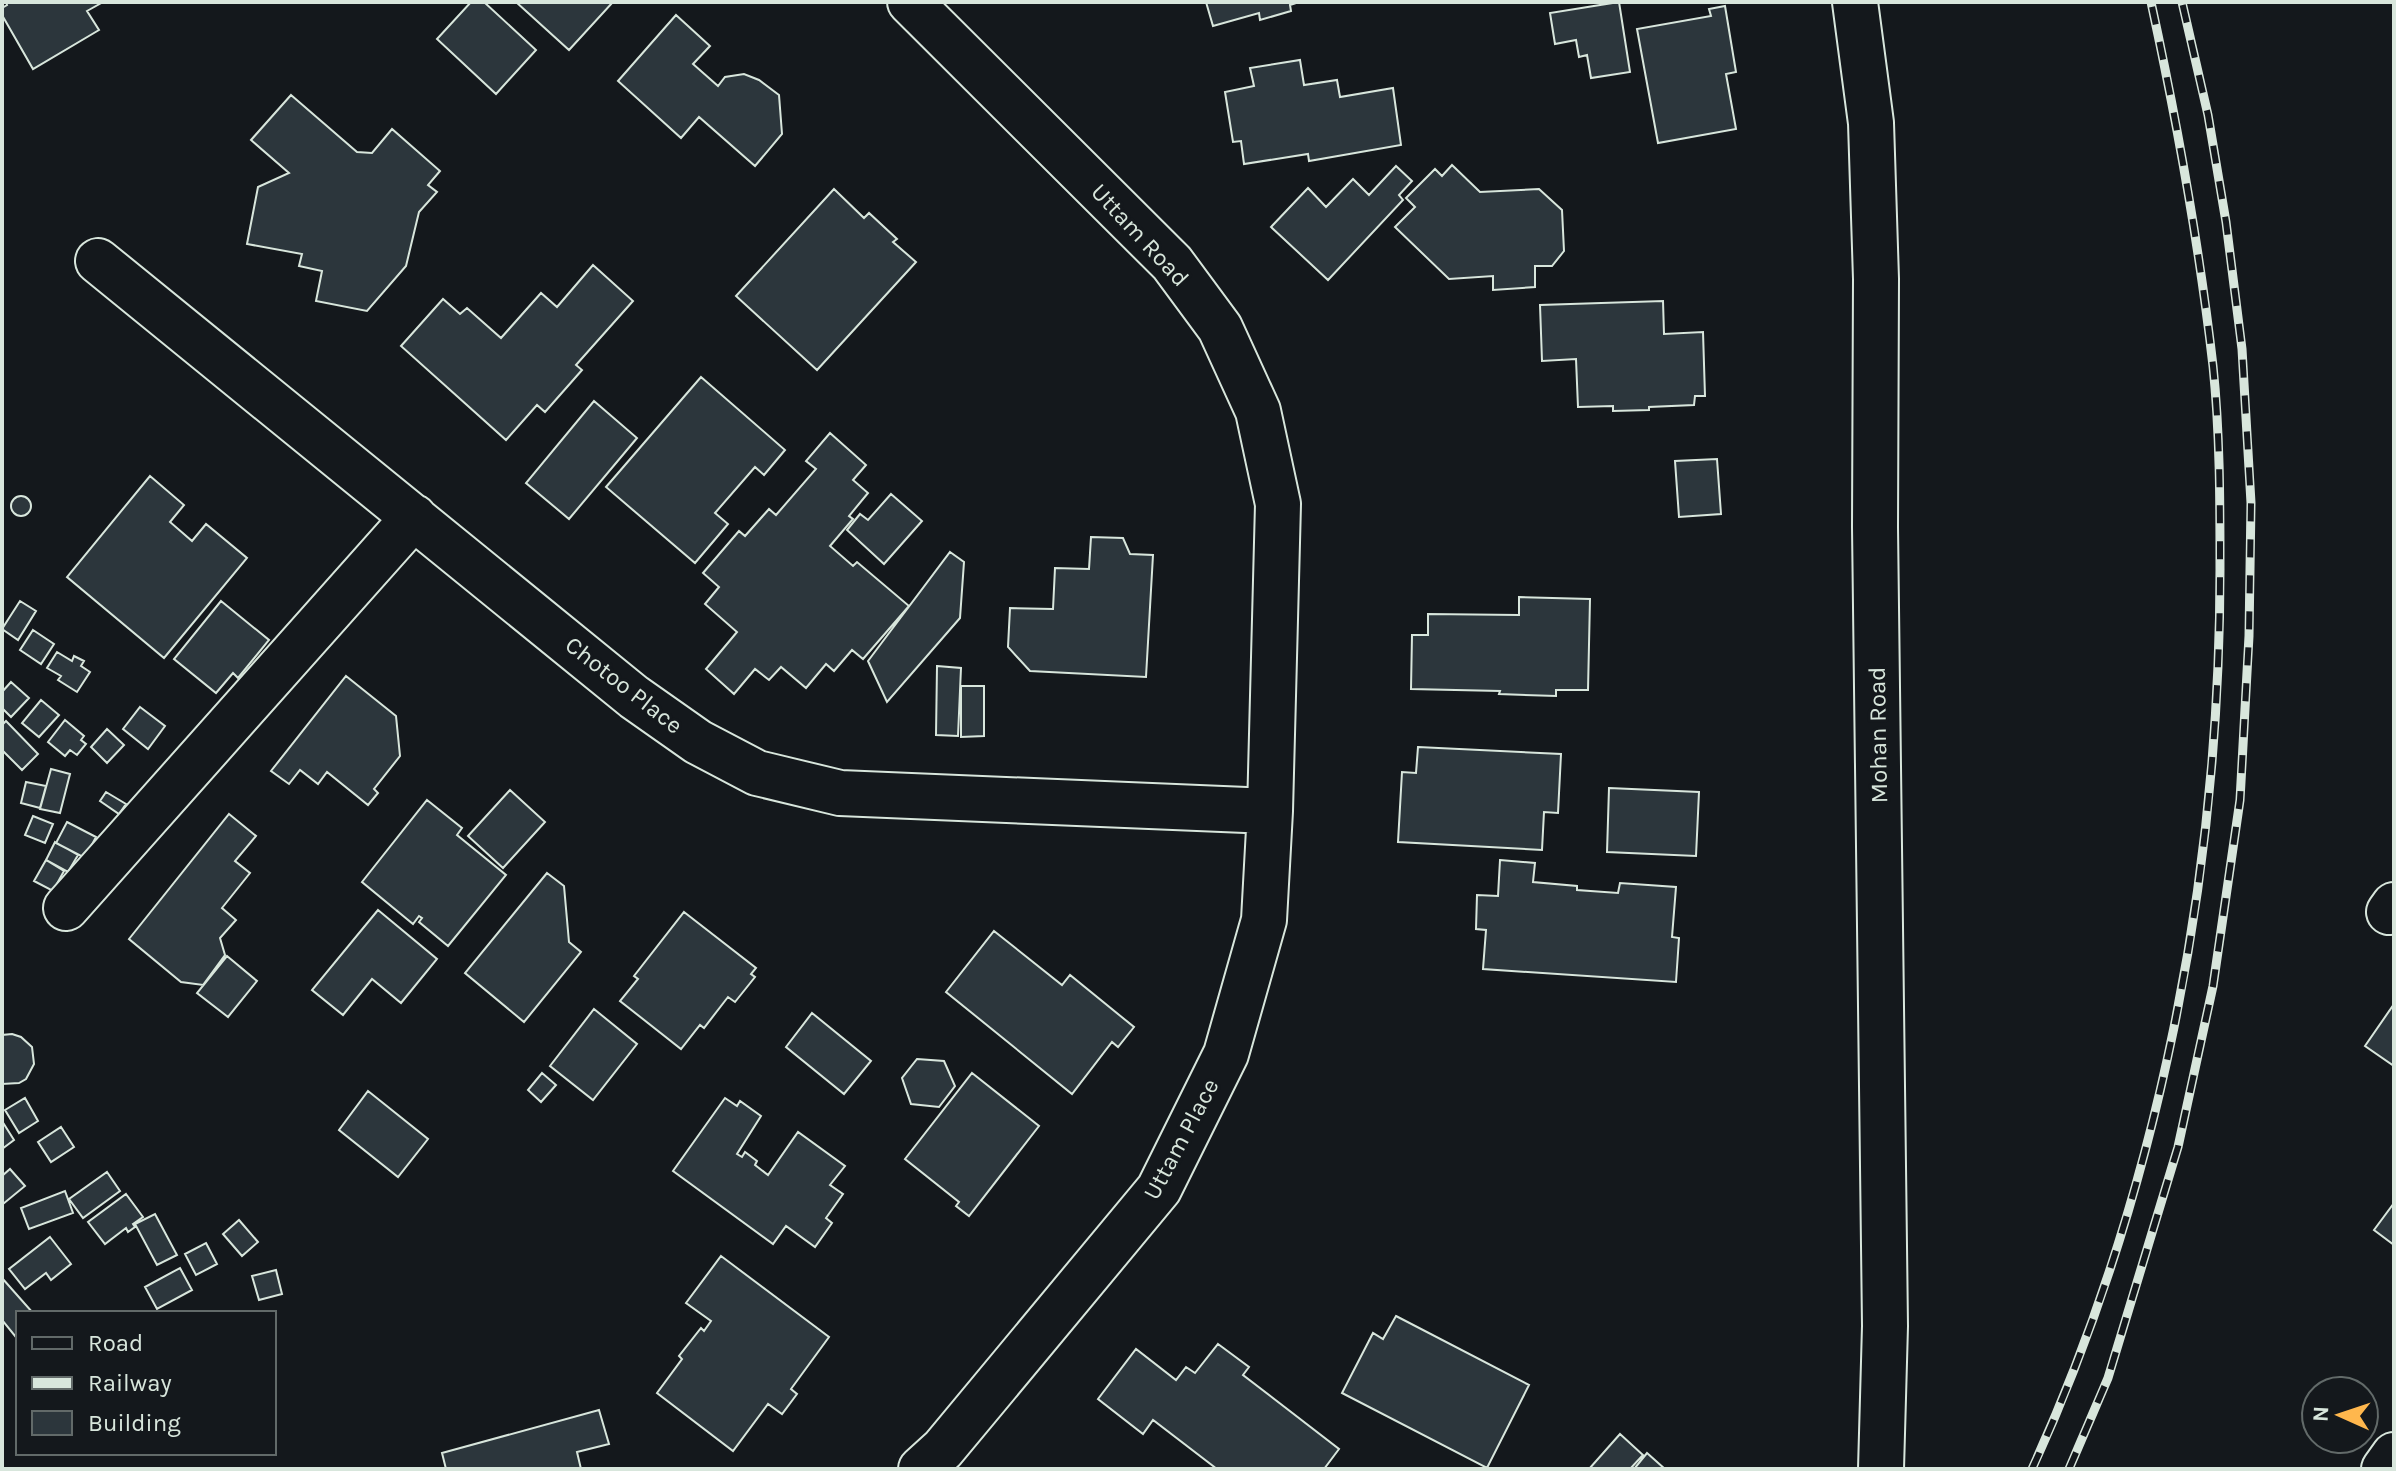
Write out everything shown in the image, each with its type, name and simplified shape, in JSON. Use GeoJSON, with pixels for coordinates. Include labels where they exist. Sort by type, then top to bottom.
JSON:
{"type":"FeatureCollection","features":[{"type":"Feature","properties":{"kind":"street","name":"Uttam Road"},"geometry":{"type":"LineString","coordinates":[[910,2],[1172,263],[1220,328],[1258,411],[1278,504],[1270,811]]}},
{"type":"Feature","properties":{"kind":"street","name":"Mohan Road"},"geometry":{"type":"LineString","coordinates":[[1855,2],[1871,123],[1876,279],[1875,527],[1885,1326],[1881,1469]]}},
{"type":"Feature","properties":{"kind":"street","name":"Chotoo Place"},"geometry":{"type":"LineString","coordinates":[[98,261],[634,697],[698,742],[757,773],[840,793],[1270,811]]}},
{"type":"Feature","properties":{"kind":"street"},"geometry":{"type":"LineString","coordinates":[[66,908],[414,517]]}},
{"type":"Feature","properties":{"kind":"street","name":"Uttam Place"},"geometry":{"type":"LineString","coordinates":[[932,1459],[1159,1189],[1226,1054],[1264,920],[1270,811]]}},
{"type":"Feature","properties":{"kind":"street"},"geometry":{"type":"LineString","coordinates":[[2384,1469],[2394,1455]]}},
{"type":"Feature","properties":{"kind":"building"},"geometry":{"type":"Polygon","coordinates":[[[6,2],[103,2],[87,11],[99,30],[33,69],[2,15],[6,2]]]}},
{"type":"Feature","properties":{"kind":"building"},"geometry":{"type":"Polygon","coordinates":[[[471,2],[484,2],[536,50],[496,94],[437,39],[471,2]]]}},
{"type":"Feature","properties":{"kind":"building"},"geometry":{"type":"Polygon","coordinates":[[[516,2],[613,2],[569,50],[516,2]]]}},
{"type":"Feature","properties":{"kind":"building"},"geometry":{"type":"Polygon","coordinates":[[[1206,2],[1299,2],[1290,5],[1291,11],[1260,20],[1259,13],[1213,26],[1206,2]]]}},
{"type":"Feature","properties":{"kind":"building"},"geometry":{"type":"Polygon","coordinates":[[[1619,2],[1630,72],[1591,78],[1587,55],[1579,57],[1576,40],[1555,44],[1550,13],[1619,2]]]}},
{"type":"Feature","properties":{"kind":"building"},"geometry":{"type":"Polygon","coordinates":[[[1725,6],[1736,72],[1726,74],[1736,129],[1658,143],[1637,29],[1711,16],[1709,9],[1725,6]]]}},
{"type":"Feature","properties":{"kind":"building"},"geometry":{"type":"Polygon","coordinates":[[[676,15],[710,46],[693,64],[718,86],[725,77],[744,74],[759,80],[779,95],[782,134],[755,166],[699,117],[681,138],[618,81],[676,15]]]}},
{"type":"Feature","properties":{"kind":"building"},"geometry":{"type":"Polygon","coordinates":[[[1300,60],[1304,85],[1337,80],[1340,97],[1393,88],[1401,145],[1309,161],[1308,154],[1244,164],[1241,141],[1233,142],[1225,92],[1254,86],[1250,68],[1300,60]]]}},
{"type":"Feature","properties":{"kind":"building"},"geometry":{"type":"Polygon","coordinates":[[[291,95],[357,152],[372,153],[392,129],[440,171],[428,185],[437,192],[419,212],[406,266],[367,311],[316,301],[322,271],[299,266],[302,254],[247,244],[258,187],[289,173],[251,140],[291,95]]]}},
{"type":"Feature","properties":{"kind":"building"},"geometry":{"type":"Polygon","coordinates":[[[1452,165],[1480,192],[1539,189],[1562,210],[1564,251],[1552,266],[1535,266],[1535,287],[1493,290],[1493,276],[1449,279],[1395,227],[1415,207],[1406,198],[1435,169],[1442,176],[1452,165]]]}},
{"type":"Feature","properties":{"kind":"building"},"geometry":{"type":"Polygon","coordinates":[[[1396,166],[1412,181],[1399,195],[1403,200],[1328,280],[1271,227],[1308,188],[1326,207],[1353,179],[1369,195],[1396,166]]]}},
{"type":"Feature","properties":{"kind":"building"},"geometry":{"type":"Polygon","coordinates":[[[834,189],[864,218],[869,213],[897,239],[893,242],[916,262],[817,370],[736,296],[834,189]]]}},
{"type":"Feature","properties":{"kind":"building"},"geometry":{"type":"Polygon","coordinates":[[[593,265],[633,301],[576,365],[582,370],[545,412],[537,405],[506,440],[401,346],[443,299],[460,314],[467,308],[501,338],[541,293],[557,307],[593,265]]]}},
{"type":"Feature","properties":{"kind":"building"},"geometry":{"type":"Polygon","coordinates":[[[1663,301],[1664,334],[1703,332],[1705,396],[1695,396],[1694,405],[1649,407],[1649,410],[1613,411],[1613,406],[1578,407],[1576,359],[1542,361],[1540,305],[1663,301]]]}},
{"type":"Feature","properties":{"kind":"building"},"geometry":{"type":"Polygon","coordinates":[[[701,377],[785,450],[764,475],[755,467],[715,513],[728,524],[695,563],[606,487],[701,377]]]}},
{"type":"Feature","properties":{"kind":"building"},"geometry":{"type":"Polygon","coordinates":[[[594,401],[637,438],[569,519],[526,483],[594,401]]]}},
{"type":"Feature","properties":{"kind":"building"},"geometry":{"type":"Polygon","coordinates":[[[830,433],[866,465],[853,480],[868,493],[849,516],[853,519],[830,546],[853,566],[857,562],[909,606],[863,659],[852,650],[834,671],[826,664],[806,688],[781,667],[769,680],[755,669],[734,694],[706,669],[737,632],[705,604],[719,587],[703,573],[739,531],[745,536],[769,509],[776,515],[816,469],[806,461],[830,433]]]}},
{"type":"Feature","properties":{"kind":"building"},"geometry":{"type":"Polygon","coordinates":[[[1717,459],[1721,514],[1679,517],[1675,461],[1717,459]]]}},
{"type":"Feature","properties":{"kind":"building"},"geometry":{"type":"Polygon","coordinates":[[[150,476],[184,505],[170,522],[192,541],[206,524],[247,558],[164,658],[67,577],[150,476]]]}},
{"type":"Feature","properties":{"kind":"building"},"geometry":{"type":"Polygon","coordinates":[[[891,494],[922,521],[884,564],[847,530],[860,514],[868,520],[891,494]]]}},
{"type":"Feature","properties":{"kind":"building"},"geometry":{"type":"Polygon","coordinates":[[[21,496],[28,499],[31,506],[28,513],[21,516],[14,513],[11,506],[14,499],[21,496]]]}},
{"type":"Feature","properties":{"kind":"building"},"geometry":{"type":"Polygon","coordinates":[[[1091,537],[1123,538],[1130,554],[1153,555],[1146,677],[1030,671],[1008,647],[1010,608],[1053,609],[1055,568],[1089,569],[1091,537]]]}},
{"type":"Feature","properties":{"kind":"building"},"geometry":{"type":"Polygon","coordinates":[[[950,552],[964,562],[960,618],[887,702],[868,661],[950,552]]]}},
{"type":"Feature","properties":{"kind":"building"},"geometry":{"type":"Polygon","coordinates":[[[1519,597],[1590,599],[1588,690],[1556,690],[1556,696],[1411,689],[1412,635],[1428,635],[1428,614],[1519,615],[1519,597]]]}},
{"type":"Feature","properties":{"kind":"building"},"geometry":{"type":"Polygon","coordinates":[[[20,601],[36,611],[18,640],[2,629],[20,601]]]}},
{"type":"Feature","properties":{"kind":"building"},"geometry":{"type":"Polygon","coordinates":[[[221,601],[269,640],[238,678],[233,673],[216,693],[174,659],[221,601]]]}},
{"type":"Feature","properties":{"kind":"building"},"geometry":{"type":"Polygon","coordinates":[[[33,630],[54,644],[41,664],[20,650],[33,630]]]}},
{"type":"Feature","properties":{"kind":"building"},"geometry":{"type":"Polygon","coordinates":[[[57,652],[72,661],[74,656],[84,661],[81,666],[90,672],[77,692],[58,680],[61,676],[47,668],[57,652]]]}},
{"type":"Feature","properties":{"kind":"building"},"geometry":{"type":"Polygon","coordinates":[[[937,666],[961,668],[958,736],[936,735],[937,666]]]}},
{"type":"Feature","properties":{"kind":"building"},"geometry":{"type":"Polygon","coordinates":[[[346,676],[396,716],[400,756],[374,789],[378,793],[368,805],[327,772],[318,784],[300,770],[289,784],[271,771],[346,676]]]}},
{"type":"Feature","properties":{"kind":"building"},"geometry":{"type":"Polygon","coordinates":[[[11,682],[29,698],[11,717],[2,708],[2,692],[11,682]]]}},
{"type":"Feature","properties":{"kind":"building"},"geometry":{"type":"Polygon","coordinates":[[[961,686],[984,686],[984,736],[961,737],[961,686]]]}},
{"type":"Feature","properties":{"kind":"building"},"geometry":{"type":"Polygon","coordinates":[[[41,700],[59,715],[39,737],[22,723],[41,700]]]}},
{"type":"Feature","properties":{"kind":"building"},"geometry":{"type":"Polygon","coordinates":[[[140,707],[165,726],[148,749],[123,729],[140,707]]]}},
{"type":"Feature","properties":{"kind":"building"},"geometry":{"type":"Polygon","coordinates":[[[65,720],[84,736],[81,740],[86,744],[77,755],[70,750],[65,756],[48,742],[65,720]]]}},
{"type":"Feature","properties":{"kind":"building"},"geometry":{"type":"Polygon","coordinates":[[[6,721],[38,754],[22,770],[2,750],[2,725],[6,721]]]}},
{"type":"Feature","properties":{"kind":"building"},"geometry":{"type":"Polygon","coordinates":[[[107,729],[124,745],[107,763],[91,747],[107,729]]]}},
{"type":"Feature","properties":{"kind":"building"},"geometry":{"type":"Polygon","coordinates":[[[1418,747],[1561,754],[1558,813],[1544,812],[1542,850],[1398,842],[1402,772],[1416,773],[1418,747]]]}},
{"type":"Feature","properties":{"kind":"building"},"geometry":{"type":"Polygon","coordinates":[[[51,769],[70,774],[60,813],[40,809],[51,769]]]}},
{"type":"Feature","properties":{"kind":"building"},"geometry":{"type":"Polygon","coordinates":[[[26,782],[46,786],[40,808],[21,803],[26,782]]]}},
{"type":"Feature","properties":{"kind":"building"},"geometry":{"type":"Polygon","coordinates":[[[1609,788],[1699,792],[1696,856],[1607,852],[1609,788]]]}},
{"type":"Feature","properties":{"kind":"building"},"geometry":{"type":"Polygon","coordinates":[[[510,790],[545,822],[503,868],[468,836],[510,790]]]}},
{"type":"Feature","properties":{"kind":"building"},"geometry":{"type":"Polygon","coordinates":[[[106,792],[126,804],[119,814],[100,801],[106,792]]]}},
{"type":"Feature","properties":{"kind":"building"},"geometry":{"type":"Polygon","coordinates":[[[427,800],[462,828],[457,835],[506,875],[448,946],[419,922],[422,918],[419,916],[413,924],[362,882],[427,800]]]}},
{"type":"Feature","properties":{"kind":"building"},"geometry":{"type":"Polygon","coordinates":[[[229,814],[256,836],[235,861],[250,873],[222,908],[236,920],[220,938],[225,955],[203,985],[181,982],[129,939],[229,814]]]}},
{"type":"Feature","properties":{"kind":"building"},"geometry":{"type":"Polygon","coordinates":[[[33,816],[53,824],[45,843],[25,835],[33,816]]]}},
{"type":"Feature","properties":{"kind":"building"},"geometry":{"type":"Polygon","coordinates":[[[67,822],[96,837],[85,858],[56,843],[67,822]]]}},
{"type":"Feature","properties":{"kind":"building"},"geometry":{"type":"Polygon","coordinates":[[[55,842],[78,855],[68,872],[46,860],[55,842]]]}},
{"type":"Feature","properties":{"kind":"building"},"geometry":{"type":"Polygon","coordinates":[[[46,860],[64,871],[53,891],[34,881],[46,860]]]}},
{"type":"Feature","properties":{"kind":"building"},"geometry":{"type":"Polygon","coordinates":[[[1500,860],[1535,863],[1533,882],[1577,886],[1577,890],[1618,893],[1620,883],[1676,887],[1672,937],[1679,938],[1676,982],[1483,969],[1486,930],[1476,929],[1477,895],[1498,896],[1500,860]]]}},
{"type":"Feature","properties":{"kind":"building"},"geometry":{"type":"Polygon","coordinates":[[[547,873],[564,886],[569,942],[581,952],[524,1022],[465,973],[547,873]]]}},
{"type":"Feature","properties":{"kind":"building"},"geometry":{"type":"Polygon","coordinates":[[[378,910],[437,959],[401,1003],[372,979],[343,1015],[312,990],[378,910]]]}},
{"type":"Feature","properties":{"kind":"building"},"geometry":{"type":"Polygon","coordinates":[[[684,912],[756,968],[751,974],[755,977],[735,1002],[728,997],[704,1028],[700,1025],[681,1049],[620,1001],[638,979],[634,976],[684,912]]]}},
{"type":"Feature","properties":{"kind":"building"},"geometry":{"type":"Polygon","coordinates":[[[994,931],[1062,985],[1070,975],[1134,1027],[1118,1047],[1112,1042],[1072,1094],[946,992],[994,931]]]}},
{"type":"Feature","properties":{"kind":"building"},"geometry":{"type":"Polygon","coordinates":[[[227,956],[257,981],[228,1017],[197,993],[227,956]]]}},
{"type":"Feature","properties":{"kind":"building"},"geometry":{"type":"Polygon","coordinates":[[[2394,1004],[2394,1066],[2365,1046],[2394,1004]]]}},
{"type":"Feature","properties":{"kind":"building"},"geometry":{"type":"Polygon","coordinates":[[[594,1009],[637,1044],[593,1100],[550,1066],[594,1009]]]}},
{"type":"Feature","properties":{"kind":"building"},"geometry":{"type":"Polygon","coordinates":[[[812,1013],[871,1061],[844,1094],[786,1047],[812,1013]]]}},
{"type":"Feature","properties":{"kind":"building"},"geometry":{"type":"Polygon","coordinates":[[[12,1034],[32,1047],[34,1064],[26,1079],[19,1083],[2,1084],[2,1035],[12,1034]]]}},
{"type":"Feature","properties":{"kind":"building"},"geometry":{"type":"Polygon","coordinates":[[[917,1059],[944,1061],[955,1086],[939,1107],[911,1104],[902,1078],[917,1059]]]}},
{"type":"Feature","properties":{"kind":"building"},"geometry":{"type":"Polygon","coordinates":[[[542,1073],[556,1085],[541,1102],[528,1090],[542,1073]]]}},
{"type":"Feature","properties":{"kind":"building"},"geometry":{"type":"Polygon","coordinates":[[[972,1073],[1039,1126],[969,1216],[956,1206],[959,1202],[905,1159],[972,1073]]]}},
{"type":"Feature","properties":{"kind":"building"},"geometry":{"type":"Polygon","coordinates":[[[368,1091],[428,1139],[398,1177],[339,1130],[368,1091]]]}},
{"type":"Feature","properties":{"kind":"building"},"geometry":{"type":"Polygon","coordinates":[[[25,1098],[38,1121],[19,1133],[5,1110],[25,1098]]]}},
{"type":"Feature","properties":{"kind":"building"},"geometry":{"type":"Polygon","coordinates":[[[725,1098],[737,1106],[740,1101],[761,1116],[737,1154],[742,1157],[745,1152],[768,1175],[798,1132],[845,1166],[830,1185],[843,1194],[826,1218],[832,1223],[815,1247],[786,1226],[773,1244],[673,1171],[725,1098]]]}},
{"type":"Feature","properties":{"kind":"building"},"geometry":{"type":"Polygon","coordinates":[[[2,1121],[14,1140],[2,1149],[2,1121]]]}},
{"type":"Feature","properties":{"kind":"building"},"geometry":{"type":"Polygon","coordinates":[[[61,1127],[74,1147],[51,1162],[38,1142],[61,1127]]]}},
{"type":"Feature","properties":{"kind":"building"},"geometry":{"type":"Polygon","coordinates":[[[10,1169],[25,1186],[3,1204],[2,1176],[10,1169]]]}},
{"type":"Feature","properties":{"kind":"building"},"geometry":{"type":"Polygon","coordinates":[[[107,1172],[120,1191],[83,1218],[69,1199],[107,1172]]]}},
{"type":"Feature","properties":{"kind":"building"},"geometry":{"type":"Polygon","coordinates":[[[65,1191],[73,1213],[29,1229],[21,1208],[65,1191]]]}},
{"type":"Feature","properties":{"kind":"building"},"geometry":{"type":"Polygon","coordinates":[[[126,1194],[143,1217],[128,1232],[126,1228],[105,1244],[88,1222],[126,1194]]]}},
{"type":"Feature","properties":{"kind":"building"},"geometry":{"type":"Polygon","coordinates":[[[2394,1203],[2394,1245],[2374,1230],[2394,1203]]]}},
{"type":"Feature","properties":{"kind":"building"},"geometry":{"type":"Polygon","coordinates":[[[155,1214],[177,1255],[157,1265],[135,1224],[155,1214]]]}},
{"type":"Feature","properties":{"kind":"building"},"geometry":{"type":"Polygon","coordinates":[[[239,1220],[258,1242],[242,1256],[223,1234],[239,1220]]]}},
{"type":"Feature","properties":{"kind":"building"},"geometry":{"type":"Polygon","coordinates":[[[50,1237],[71,1264],[51,1280],[46,1273],[25,1289],[9,1269],[50,1237]]]}},
{"type":"Feature","properties":{"kind":"building"},"geometry":{"type":"Polygon","coordinates":[[[206,1243],[217,1264],[196,1275],[185,1254],[206,1243]]]}},
{"type":"Feature","properties":{"kind":"building"},"geometry":{"type":"Polygon","coordinates":[[[721,1256],[829,1337],[791,1389],[797,1394],[782,1414],[768,1404],[733,1451],[657,1393],[682,1359],[679,1356],[701,1328],[704,1331],[711,1321],[686,1303],[721,1256]]]}},
{"type":"Feature","properties":{"kind":"building"},"geometry":{"type":"Polygon","coordinates":[[[180,1268],[192,1290],[157,1309],[145,1287],[180,1268]]]}},
{"type":"Feature","properties":{"kind":"building"},"geometry":{"type":"Polygon","coordinates":[[[276,1270],[282,1294],[259,1300],[252,1276],[276,1270]]]}},
{"type":"Feature","properties":{"kind":"building"},"geometry":{"type":"Polygon","coordinates":[[[2,1278],[31,1311],[16,1311],[15,1336],[2,1320],[2,1278]]]}},
{"type":"Feature","properties":{"kind":"building"},"geometry":{"type":"Polygon","coordinates":[[[1396,1316],[1529,1385],[1487,1468],[1342,1393],[1373,1333],[1383,1339],[1396,1316]]]}},
{"type":"Feature","properties":{"kind":"building"},"geometry":{"type":"Polygon","coordinates":[[[1218,1344],[1249,1367],[1243,1375],[1339,1449],[1324,1469],[1217,1469],[1153,1420],[1143,1434],[1098,1399],[1136,1349],[1176,1380],[1186,1367],[1195,1373],[1218,1344]]]}},
{"type":"Feature","properties":{"kind":"building"},"geometry":{"type":"Polygon","coordinates":[[[599,1410],[609,1444],[577,1452],[581,1469],[446,1469],[442,1453],[599,1410]]]}},
{"type":"Feature","properties":{"kind":"building"},"geometry":{"type":"Polygon","coordinates":[[[1620,1434],[1643,1455],[1630,1469],[1589,1469],[1620,1434]]]}},
{"type":"Feature","properties":{"kind":"building"},"geometry":{"type":"Polygon","coordinates":[[[1647,1453],[1665,1469],[1634,1469],[1647,1453]]]}},
{"type":"Feature","properties":{"kind":"railway"},"geometry":{"type":"LineString","coordinates":[[2032,1469],[2077,1363],[2115,1254],[2147,1142],[2174,1029],[2194,914],[2208,799],[2217,684],[2220,569],[2215,391],[2194,229],[2151,2]]}},
{"type":"Feature","properties":{"kind":"railway"},"geometry":{"type":"LineString","coordinates":[[2069,1469],[2108,1378],[2178,1147],[2213,986],[2240,800],[2249,636],[2251,503],[2242,349],[2226,222],[2208,115],[2182,2]]}}]}
